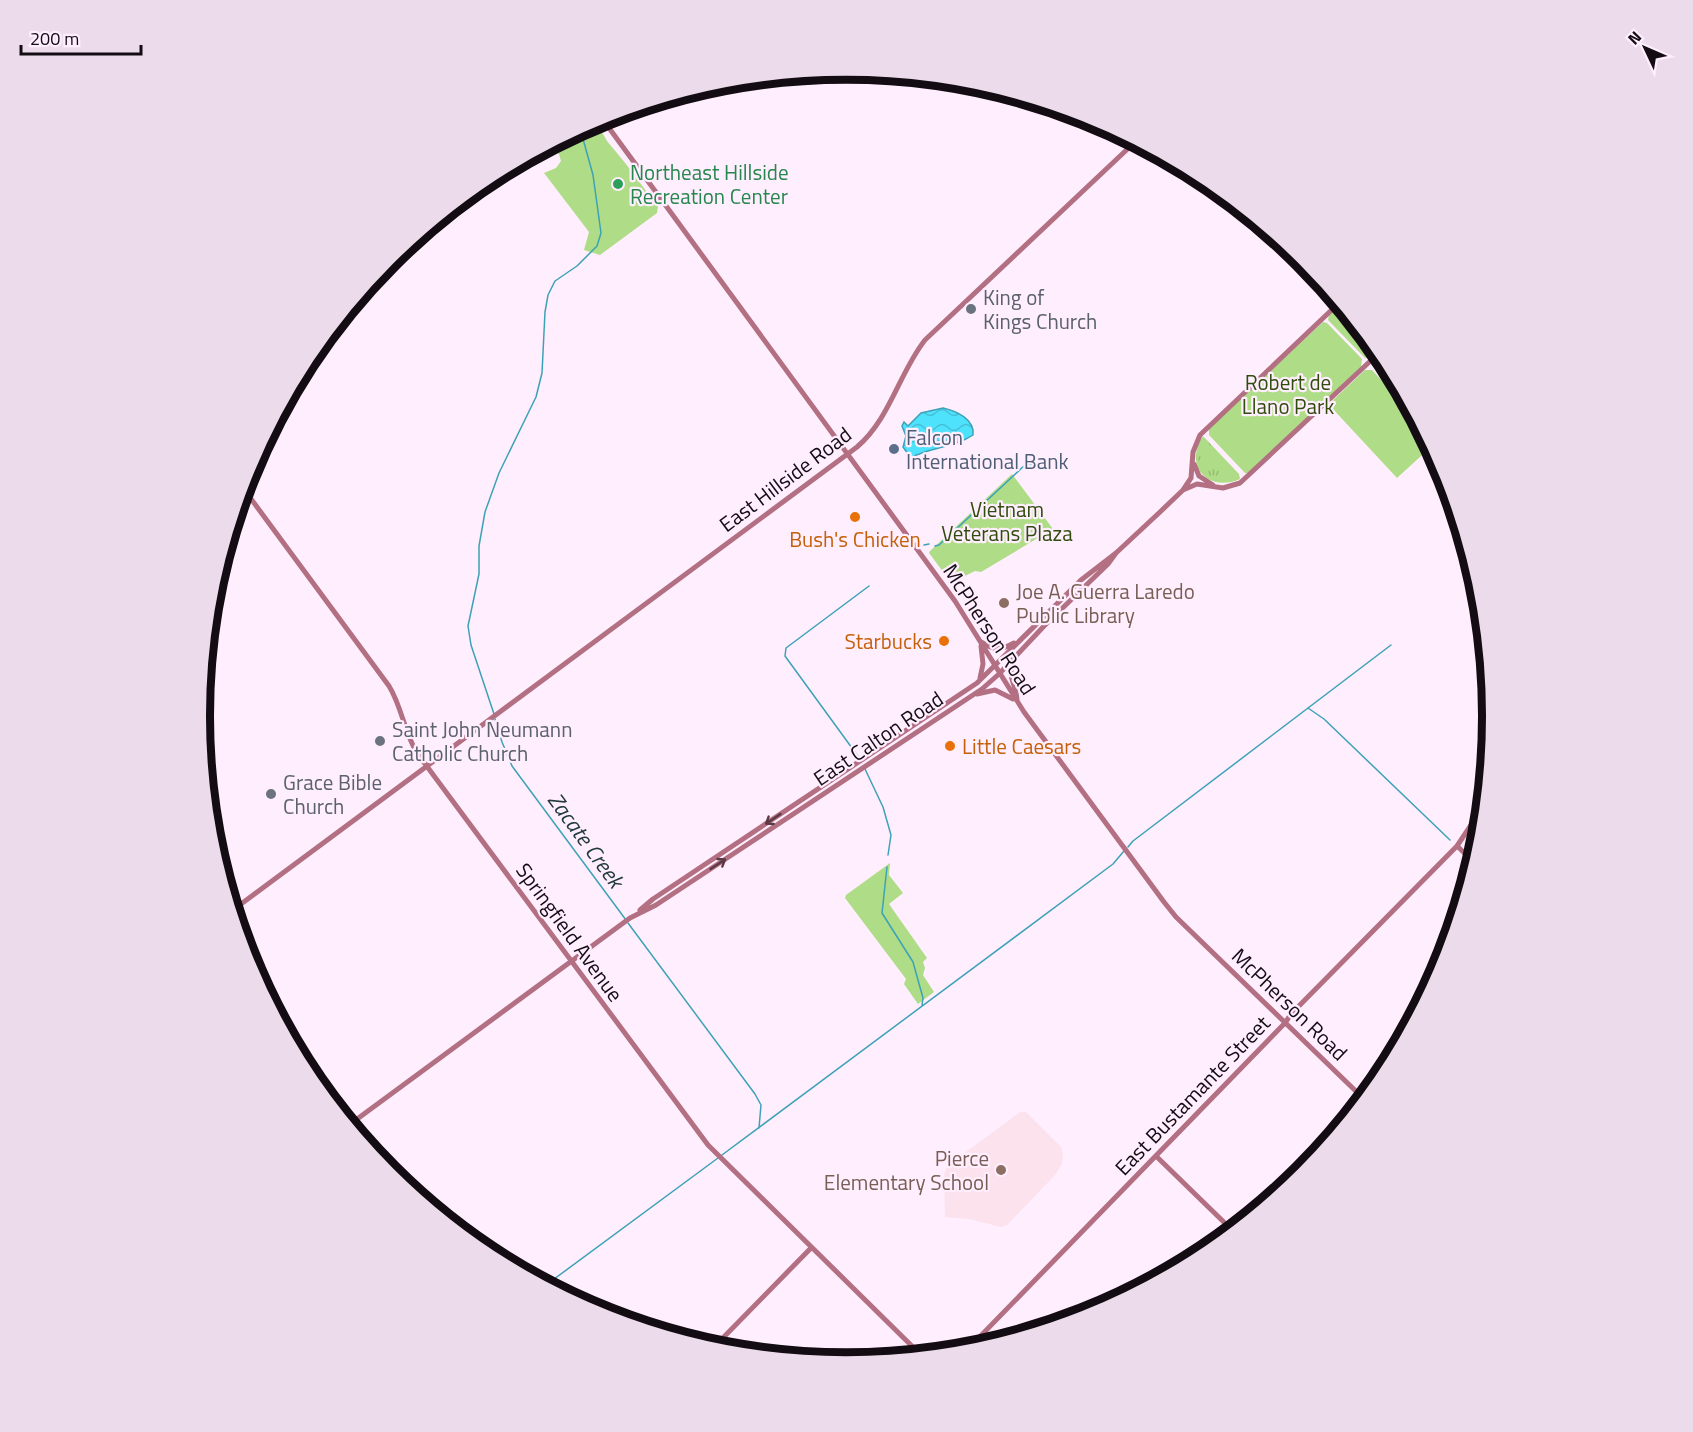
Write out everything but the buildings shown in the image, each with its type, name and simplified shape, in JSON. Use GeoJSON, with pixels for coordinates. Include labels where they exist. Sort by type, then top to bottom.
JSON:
{"type":"FeatureCollection","features":[{"type":"Feature","properties":{"kind":"main road","name":"McPherson Road"},"geometry":{"type":"LineString","coordinates":[[608,126],[955,601],[1017,702],[1176,917],[1358,1093]]}},
{"type":"Feature","properties":{"kind":"main road","name":"East Hillside Road"},"geometry":{"type":"LineString","coordinates":[[239,905],[865,440],[878,424],[910,361],[925,340],[1130,146]]}},
{"type":"Feature","properties":{"kind":"main road"},"geometry":{"type":"LineString","coordinates":[[1193,460],[1200,480],[1197,484],[1192,482],[1191,478],[1193,460],[1195,443],[1205,429],[1334,308]]}},
{"type":"Feature","properties":{"kind":"main road","name":"East Calton Road"},"geometry":{"type":"LineString","coordinates":[[1183,490],[1197,484],[1223,488],[1246,479],[1373,358]]}},
{"type":"Feature","properties":{"kind":"main road"},"geometry":{"type":"LineString","coordinates":[[1191,478],[1195,475],[1199,476],[1216,486]]}},
{"type":"Feature","properties":{"kind":"main road","name":"East Calton Road"},"geometry":{"type":"LineString","coordinates":[[631,918],[653,899],[977,683],[1020,640],[1183,490],[1191,478]]}},
{"type":"Feature","properties":{"kind":"main road","name":"Springfield Avenue"},"geometry":{"type":"LineString","coordinates":[[249,496],[389,686],[411,741],[427,766],[715,1154],[914,1348]]}},
{"type":"Feature","properties":{"kind":"main road","name":"East Calton Road"},"geometry":{"type":"LineString","coordinates":[[356,1120],[623,923],[656,905],[970,697],[999,674],[1083,583]]}},
{"type":"Feature","properties":{"kind":"main road"},"geometry":{"type":"LineString","coordinates":[[980,642],[1001,650],[1020,640]]}},
{"type":"Feature","properties":{"kind":"main road"},"geometry":{"type":"LineString","coordinates":[[977,683],[983,671],[980,642]]}},
{"type":"Feature","properties":{"kind":"main road"},"geometry":{"type":"LineString","coordinates":[[1015,656],[1010,673],[1016,689],[1017,702]]}},
{"type":"Feature","properties":{"kind":"main road"},"geometry":{"type":"LineString","coordinates":[[970,697],[995,690],[1017,702]]}},
{"type":"Feature","properties":{"kind":"main road"},"geometry":{"type":"LineString","coordinates":[[940,708],[940,717]]}},
{"type":"Feature","properties":{"kind":"main road"},"geometry":{"type":"LineString","coordinates":[[923,719],[926,726]]}},
{"type":"Feature","properties":{"kind":"main road"},"geometry":{"type":"LineString","coordinates":[[885,745],[888,751]]}},
{"type":"Feature","properties":{"kind":"main road"},"geometry":{"type":"LineString","coordinates":[[801,801],[805,807]]}},
{"type":"Feature","properties":{"kind":"main road","name":"East Bustamante Street"},"geometry":{"type":"LineString","coordinates":[[978,1338],[1285,1023],[1291,1014],[1457,846],[1474,820]]}},
{"type":"Feature","properties":{"kind":"main road"},"geometry":{"type":"LineString","coordinates":[[1457,846],[1467,856]]}},
{"type":"Feature","properties":{"kind":"main road"},"geometry":{"type":"LineString","coordinates":[[696,870],[700,876]]}},
{"type":"Feature","properties":{"kind":"main road"},"geometry":{"type":"LineString","coordinates":[[1156,1156],[1227,1226]]}},
{"type":"Feature","properties":{"kind":"main road"},"geometry":{"type":"LineString","coordinates":[[721,1340],[811,1248]]}},
{"type":"Feature","properties":{"kind":"shaded area","name":"Pierce Elementary School"},"geometry":{"type":"Polygon","coordinates":[[[1020,1112],[1026,1112],[1061,1147],[1062,1164],[1055,1175],[1007,1225],[1001,1227],[969,1219],[945,1217],[944,1175],[947,1166],[1020,1112]]]}},
{"type":"Feature","properties":{"kind":"green space"},"geometry":{"type":"Polygon","coordinates":[[[600,129],[658,207],[657,213],[600,255],[584,250],[589,232],[544,173],[556,168],[561,161],[559,154],[553,151],[600,129]]]}},
{"type":"Feature","properties":{"kind":"green space"},"geometry":{"type":"Polygon","coordinates":[[[1335,309],[1372,356],[1365,358],[1328,320],[1329,315],[1335,309]]]}},
{"type":"Feature","properties":{"kind":"green space","name":"Robert de Llano Park"},"geometry":{"type":"Polygon","coordinates":[[[1323,322],[1327,323],[1362,359],[1361,367],[1249,473],[1245,473],[1209,435],[1209,428],[1323,322]]]}},
{"type":"Feature","properties":{"kind":"green space","name":"Robert de Llano Park"},"geometry":{"type":"Polygon","coordinates":[[[1365,370],[1372,370],[1398,399],[1425,452],[1397,478],[1331,407],[1331,402],[1365,370]]]}},
{"type":"Feature","properties":{"kind":"green space"},"geometry":{"type":"Polygon","coordinates":[[[1203,436],[1239,474],[1240,479],[1218,482],[1202,474],[1197,466],[1196,457],[1203,436]]]}},
{"type":"Feature","properties":{"kind":"green space","name":"Vietnam Veterans Plaza"},"geometry":{"type":"Polygon","coordinates":[[[1012,474],[1053,529],[981,572],[975,571],[963,577],[944,573],[929,553],[930,551],[1012,474]]]}},
{"type":"Feature","properties":{"kind":"green space"},"geometry":{"type":"Polygon","coordinates":[[[890,863],[889,875],[903,893],[889,904],[927,958],[923,962],[925,968],[923,975],[934,992],[918,1004],[904,984],[906,979],[845,898],[890,863]]]}},
{"type":"Feature","properties":{"kind":"water"},"geometry":{"type":"Polygon","coordinates":[[[943,408],[968,420],[973,429],[973,435],[958,443],[911,458],[903,447],[906,436],[902,426],[904,422],[908,426],[921,413],[943,408]]]}},
{"type":"Feature","properties":{"kind":"waterway","name":"Zacate Creek"},"geometry":{"type":"LineString","coordinates":[[494,714],[471,645],[468,626],[479,574],[479,546],[485,512],[499,473],[536,397],[542,373],[548,295],[555,281],[577,266],[597,246],[601,233],[593,175],[583,137]]}},
{"type":"Feature","properties":{"kind":"waterway"},"geometry":{"type":"LineString","coordinates":[[935,546],[939,545],[1025,465],[1040,464]]}},
{"type":"Feature","properties":{"kind":"waterway"},"geometry":{"type":"LineString","coordinates":[[924,545],[929,544]]}},
{"type":"Feature","properties":{"kind":"waterway"},"geometry":{"type":"LineString","coordinates":[[860,759],[785,656],[786,648],[869,586]]}},
{"type":"Feature","properties":{"kind":"waterway"},"geometry":{"type":"LineString","coordinates":[[1128,847],[1391,645]]}},
{"type":"Feature","properties":{"kind":"waterway"},"geometry":{"type":"LineString","coordinates":[[1308,708],[1324,719],[1450,840]]}},
{"type":"Feature","properties":{"kind":"waterway","name":"Zacate Creek"},"geometry":{"type":"LineString","coordinates":[[495,719],[512,766],[626,920]]}},
{"type":"Feature","properties":{"kind":"waterway"},"geometry":{"type":"LineString","coordinates":[[865,769],[883,807],[891,835],[888,855]]}},
{"type":"Feature","properties":{"kind":"waterway"},"geometry":{"type":"LineString","coordinates":[[722,1155],[1113,864],[1124,851]]}},
{"type":"Feature","properties":{"kind":"waterway"},"geometry":{"type":"LineString","coordinates":[[887,867],[882,913],[913,962],[923,998],[922,1005]]}},
{"type":"Feature","properties":{"kind":"waterway","name":"Zacate Creek"},"geometry":{"type":"LineString","coordinates":[[628,923],[755,1094],[761,1105],[759,1128]]}},
{"type":"Feature","properties":{"kind":"waterway","name":"Zacate Creek"},"geometry":{"type":"LineString","coordinates":[[552,1280],[718,1158]]}},
{"type":"Feature","properties":{"kind":"place","name":"Northeast Hillside Recreation Center"},"geometry":{"type":"Point","coordinates":[618,184]}},
{"type":"Feature","properties":{"kind":"place","name":"King of Kings Church"},"geometry":{"type":"Point","coordinates":[971,309]}},
{"type":"Feature","properties":{"kind":"place","name":"Falcon International Bank"},"geometry":{"type":"Point","coordinates":[894,449]}},
{"type":"Feature","properties":{"kind":"place","name":"Bush's Chicken"},"geometry":{"type":"Point","coordinates":[855,517]}},
{"type":"Feature","properties":{"kind":"place","name":"Joe A. Guerra Laredo Public Library"},"geometry":{"type":"Point","coordinates":[1004,603]}},
{"type":"Feature","properties":{"kind":"place","name":"Starbucks"},"geometry":{"type":"Point","coordinates":[944,641]}},
{"type":"Feature","properties":{"kind":"place","name":"Saint John Neumann Catholic Church"},"geometry":{"type":"Point","coordinates":[380,741]}},
{"type":"Feature","properties":{"kind":"place","name":"Little Caesars"},"geometry":{"type":"Point","coordinates":[950,746]}},
{"type":"Feature","properties":{"kind":"place","name":"Grace Bible Church"},"geometry":{"type":"Point","coordinates":[271,794]}},
{"type":"Feature","properties":{"kind":"place","name":"Pierce Elementary School"},"geometry":{"type":"Point","coordinates":[1001,1170]}}]}
